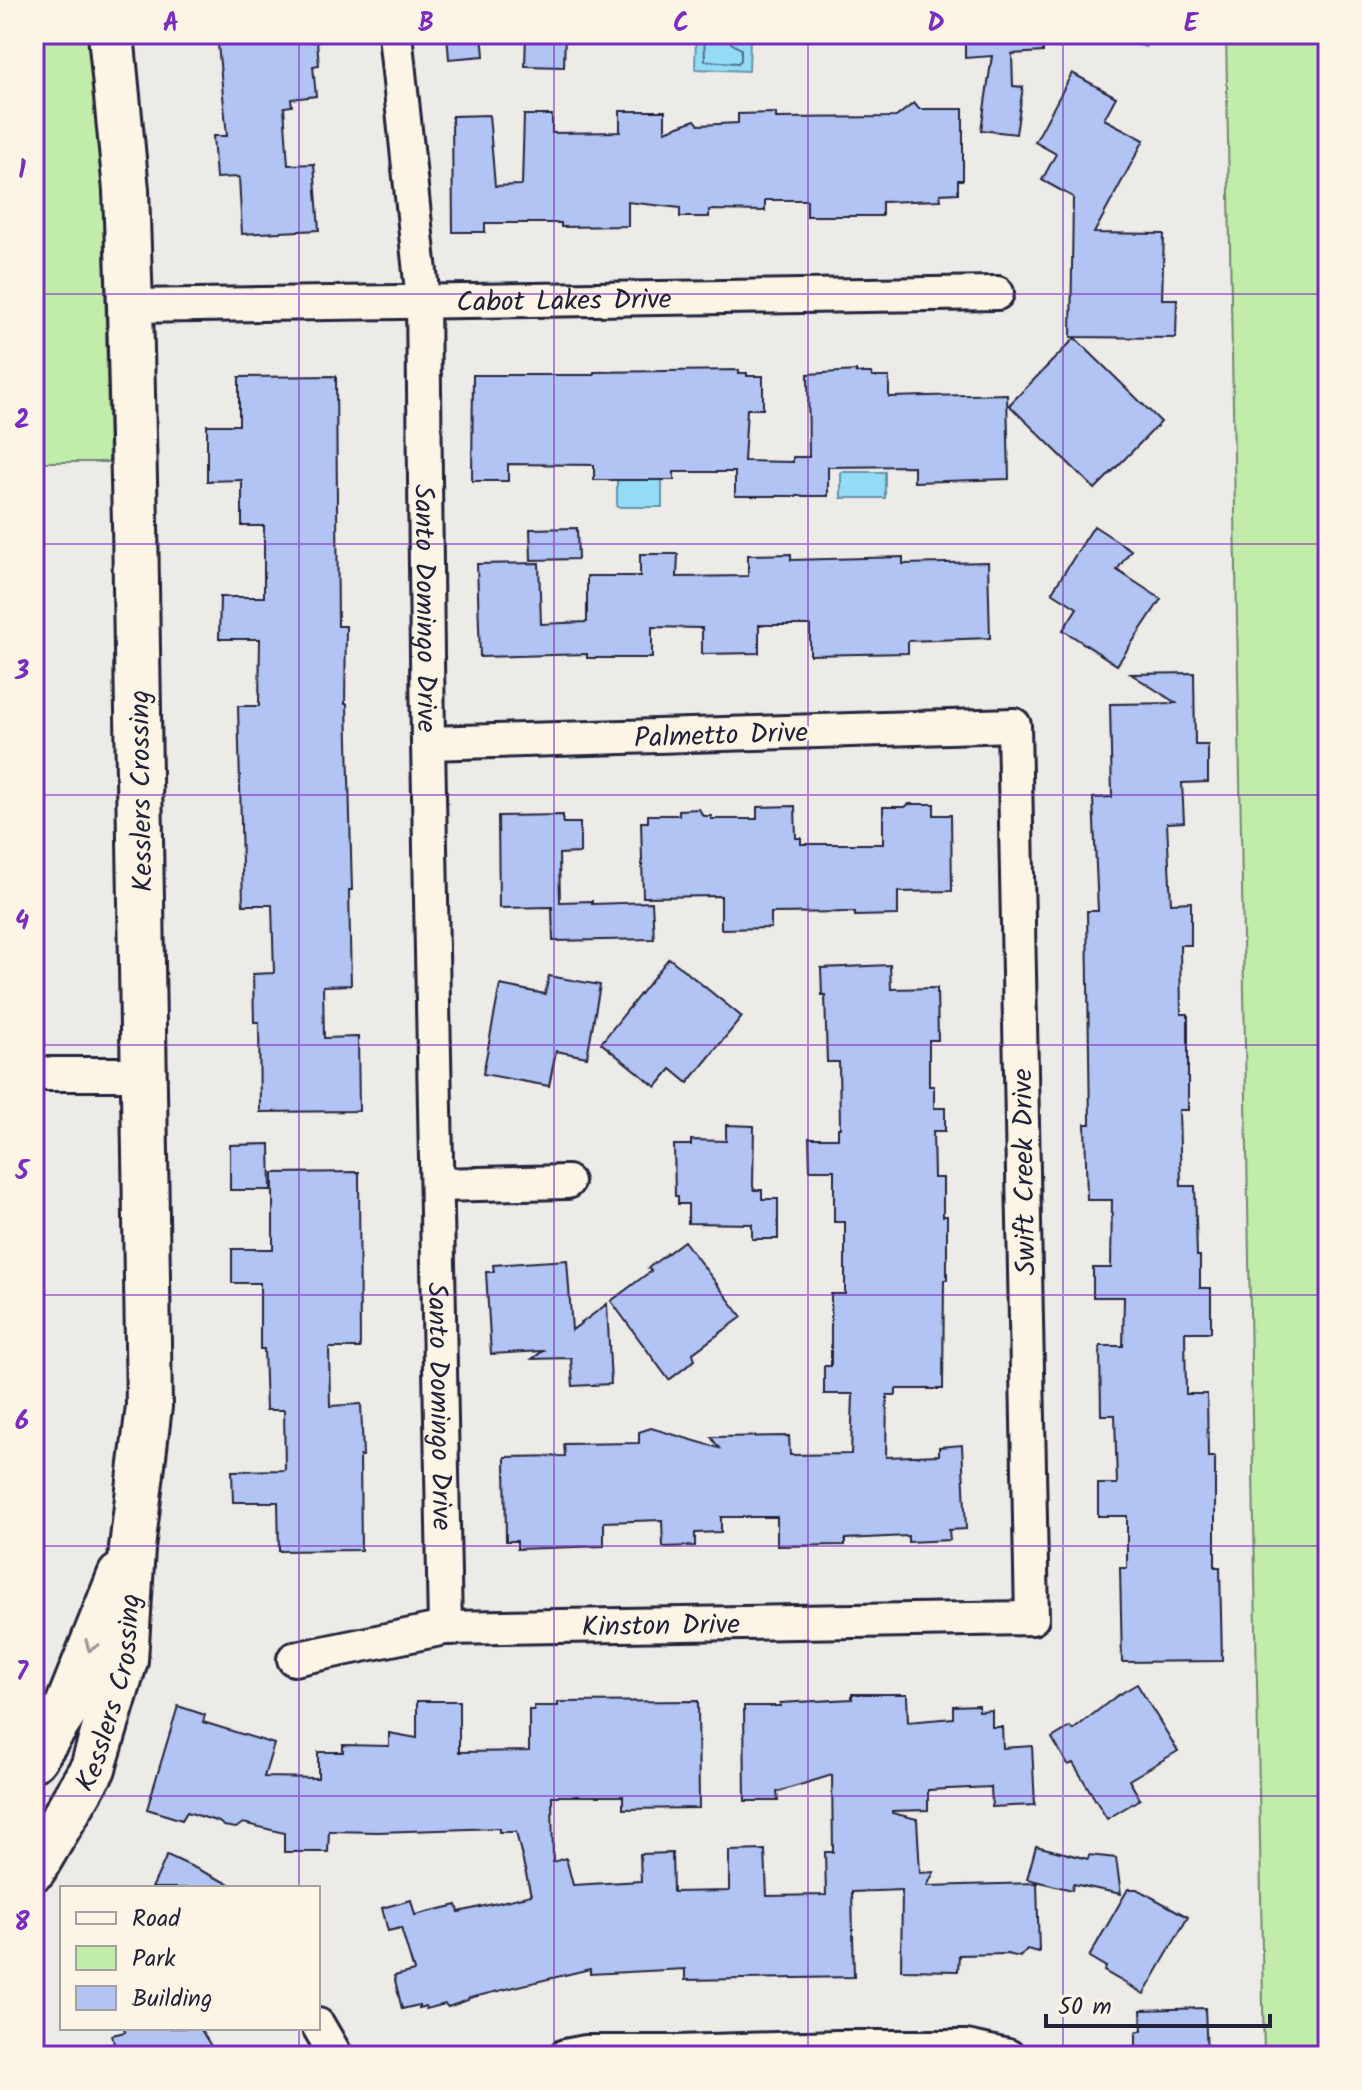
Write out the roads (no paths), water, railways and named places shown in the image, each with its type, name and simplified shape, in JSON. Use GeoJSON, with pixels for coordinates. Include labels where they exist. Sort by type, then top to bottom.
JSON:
{"type":"FeatureCollection","features":[{"type":"Feature","properties":{"kind":"street","name":"Kesslers Crossing"},"geometry":{"type":"LineString","coordinates":[[34,1868],[93,1768],[125,1660],[132,1548],[149,1406],[130,306],[126,190],[111,34]]}},
{"type":"Feature","properties":{"kind":"street","name":"Santo Domingo Drive"},"geometry":{"type":"LineString","coordinates":[[395,34],[423,301],[445,1628]]}},
{"type":"Feature","properties":{"kind":"street","name":"Cabot Lakes Drive"},"geometry":{"type":"LineString","coordinates":[[130,306],[997,293]]}},
{"type":"Feature","properties":{"kind":"street","name":"Palmetto Drive"},"geometry":{"type":"LineString","coordinates":[[428,743],[1014,725]]}},
{"type":"Feature","properties":{"kind":"street","name":"Swift Creek Drive"},"geometry":{"type":"LineString","coordinates":[[1014,725],[1032,1618]]}},
{"type":"Feature","properties":{"kind":"street"},"geometry":{"type":"LineString","coordinates":[[34,1074],[144,1074]]}},
{"type":"Feature","properties":{"kind":"street"},"geometry":{"type":"LineString","coordinates":[[438,1185],[567,1182]]}},
{"type":"Feature","properties":{"kind":"street","name":"Kesslers Crossing"},"geometry":{"type":"LineString","coordinates":[[34,1758],[67,1708],[132,1548]]}},
{"type":"Feature","properties":{"kind":"street","name":"Kinston Drive"},"geometry":{"type":"LineString","coordinates":[[294,1659],[445,1628],[1032,1618]]}},
{"type":"Feature","properties":{"kind":"street"},"geometry":{"type":"LineString","coordinates":[[320,2028],[336,2056]]}},
{"type":"Feature","properties":{"kind":"street"},"geometry":{"type":"LineString","coordinates":[[565,2056],[586,2052],[966,2047],[1008,2056]]}},
{"type":"Feature","properties":{"kind":"water"},"geometry":{"type":"Polygon","coordinates":[[[1125,34],[1159,34],[1145,47],[1129,41],[1125,34]]]}},
{"type":"Feature","properties":{"kind":"water"},"geometry":{"type":"Polygon","coordinates":[[[696,36],[750,38],[749,71],[695,69],[696,36]]]}},
{"type":"Feature","properties":{"kind":"water"},"geometry":{"type":"Polygon","coordinates":[[[841,472],[885,472],[885,498],[841,498],[841,472]]]}},
{"type":"Feature","properties":{"kind":"water"},"geometry":{"type":"Polygon","coordinates":[[[617,480],[662,480],[662,507],[617,507],[617,480]]]}}]}
